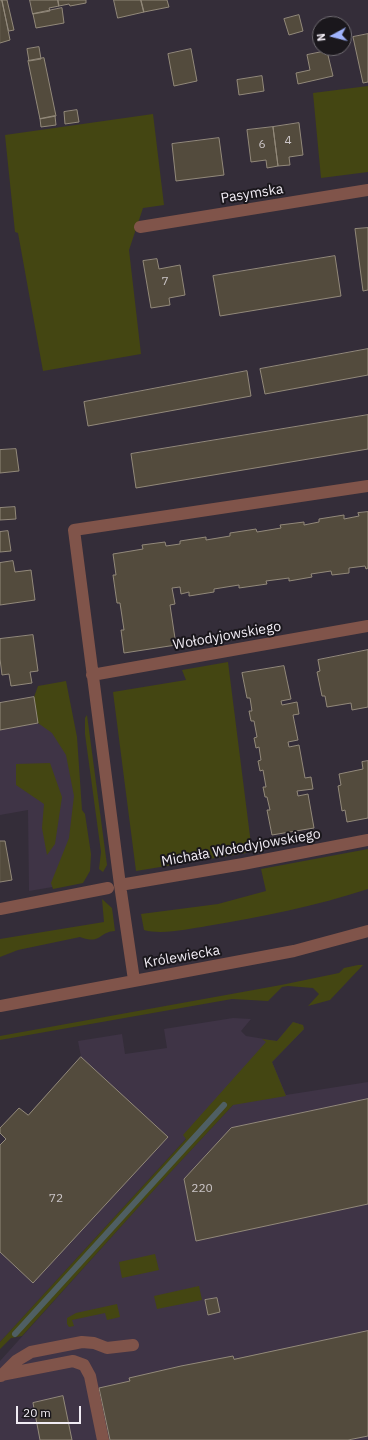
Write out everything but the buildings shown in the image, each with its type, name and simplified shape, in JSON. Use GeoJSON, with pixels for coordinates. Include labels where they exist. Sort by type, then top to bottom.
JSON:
{"type":"FeatureCollection","features":[{"type":"Feature","properties":{"kind":"street","name":"Pasymska"},"geometry":{"type":"LineString","coordinates":[[140,227],[368,190]]}},
{"type":"Feature","properties":{"kind":"street"},"geometry":{"type":"LineString","coordinates":[[134,980],[114,887],[92,675],[74,530],[368,486]]}},
{"type":"Feature","properties":{"kind":"street","name":"Wołodyjowskiego"},"geometry":{"type":"LineString","coordinates":[[92,675],[368,626]]}},
{"type":"Feature","properties":{"kind":"street","name":"Michała Wołodyjowskiego"},"geometry":{"type":"LineString","coordinates":[[0,909],[368,840]]}},
{"type":"Feature","properties":{"kind":"street","name":"Królewiecka"},"geometry":{"type":"LineString","coordinates":[[0,1006],[294,951],[368,931]]}},
{"type":"Feature","properties":{"kind":"street"},"geometry":{"type":"LineString","coordinates":[[1,1376],[16,1361],[31,1352],[82,1342],[94,1343],[107,1348],[133,1345]]}},
{"type":"Feature","properties":{"kind":"street"},"geometry":{"type":"LineString","coordinates":[[1,1376],[73,1361],[84,1365],[90,1376],[103,1440]]}},
{"type":"Feature","properties":{"kind":"shaded area"},"geometry":{"type":"Polygon","coordinates":[[[368,86],[368,172],[321,178],[313,93],[368,86]]]}},
{"type":"Feature","properties":{"kind":"shaded area"},"geometry":{"type":"Polygon","coordinates":[[[153,114],[164,205],[143,208],[129,250],[141,354],[43,371],[18,233],[15,232],[5,135],[153,114]]]}},
{"type":"Feature","properties":{"kind":"shaded area"},"geometry":{"type":"Polygon","coordinates":[[[228,662],[252,852],[136,871],[113,692],[186,680],[182,670],[228,662]]]}},
{"type":"Feature","properties":{"kind":"shaded area"},"geometry":{"type":"Polygon","coordinates":[[[66,681],[77,737],[82,810],[85,814],[91,854],[90,871],[83,883],[53,889],[51,883],[69,838],[74,796],[66,755],[52,733],[38,723],[34,697],[38,686],[66,681]]]}},
{"type":"Feature","properties":{"kind":"shaded area"},"geometry":{"type":"Polygon","coordinates":[[[64,688],[88,869],[76,883],[29,891],[28,810],[0,815],[0,703],[34,697],[64,688]]]}},
{"type":"Feature","properties":{"kind":"shaded area"},"geometry":{"type":"Polygon","coordinates":[[[87,715],[107,865],[103,872],[99,869],[101,852],[85,734],[85,718],[87,715]]]}},
{"type":"Feature","properties":{"kind":"shaded area"},"geometry":{"type":"Polygon","coordinates":[[[50,763],[62,797],[55,844],[47,855],[42,828],[44,804],[16,785],[16,764],[50,763]]]}},
{"type":"Feature","properties":{"kind":"shaded area"},"geometry":{"type":"Polygon","coordinates":[[[368,849],[368,889],[309,906],[248,919],[176,931],[159,932],[144,930],[141,914],[218,904],[266,891],[261,869],[368,849]]]}},
{"type":"Feature","properties":{"kind":"shaded area"},"geometry":{"type":"Polygon","coordinates":[[[102,899],[112,908],[115,931],[105,933],[92,940],[80,937],[18,950],[0,957],[0,939],[104,922],[102,899]]]}},
{"type":"Feature","properties":{"kind":"shaded area"},"geometry":{"type":"Polygon","coordinates":[[[363,965],[330,1000],[308,1006],[319,994],[313,988],[288,986],[282,987],[268,1001],[232,999],[0,1040],[0,1036],[281,985],[339,973],[344,968],[363,965]]]}},
{"type":"Feature","properties":{"kind":"shaded area"},"geometry":{"type":"Polygon","coordinates":[[[233,1018],[251,1019],[241,1031],[246,1036],[277,1041],[293,1022],[303,1025],[304,1029],[272,1062],[286,1095],[368,1082],[368,1440],[0,1440],[0,1361],[153,1191],[233,1105],[214,1108],[0,1342],[0,1146],[6,1139],[0,1128],[19,1108],[28,1115],[81,1057],[78,1041],[122,1034],[125,1054],[167,1048],[164,1029],[233,1018]]]}},
{"type":"Feature","properties":{"kind":"shaded area"},"geometry":{"type":"Polygon","coordinates":[[[293,1022],[303,1025],[304,1029],[272,1062],[286,1096],[233,1105],[22,1336],[11,1338],[0,1349],[0,1342],[186,1139],[183,1135],[266,1042],[262,1039],[277,1041],[293,1022]]]}},
{"type":"Feature","properties":{"kind":"shaded area"},"geometry":{"type":"Polygon","coordinates":[[[155,1254],[159,1270],[122,1278],[119,1262],[155,1254]]]}},
{"type":"Feature","properties":{"kind":"shaded area"},"geometry":{"type":"Polygon","coordinates":[[[199,1286],[202,1300],[157,1309],[154,1296],[199,1286]]]}},
{"type":"Feature","properties":{"kind":"shaded area"},"geometry":{"type":"Polygon","coordinates":[[[117,1304],[120,1317],[107,1320],[105,1313],[72,1320],[74,1326],[69,1327],[67,1324],[67,1318],[76,1313],[117,1304]]]}},
{"type":"Feature","properties":{"kind":"waterway"},"geometry":{"type":"LineString","coordinates":[[15,1334],[224,1105]]}}]}
